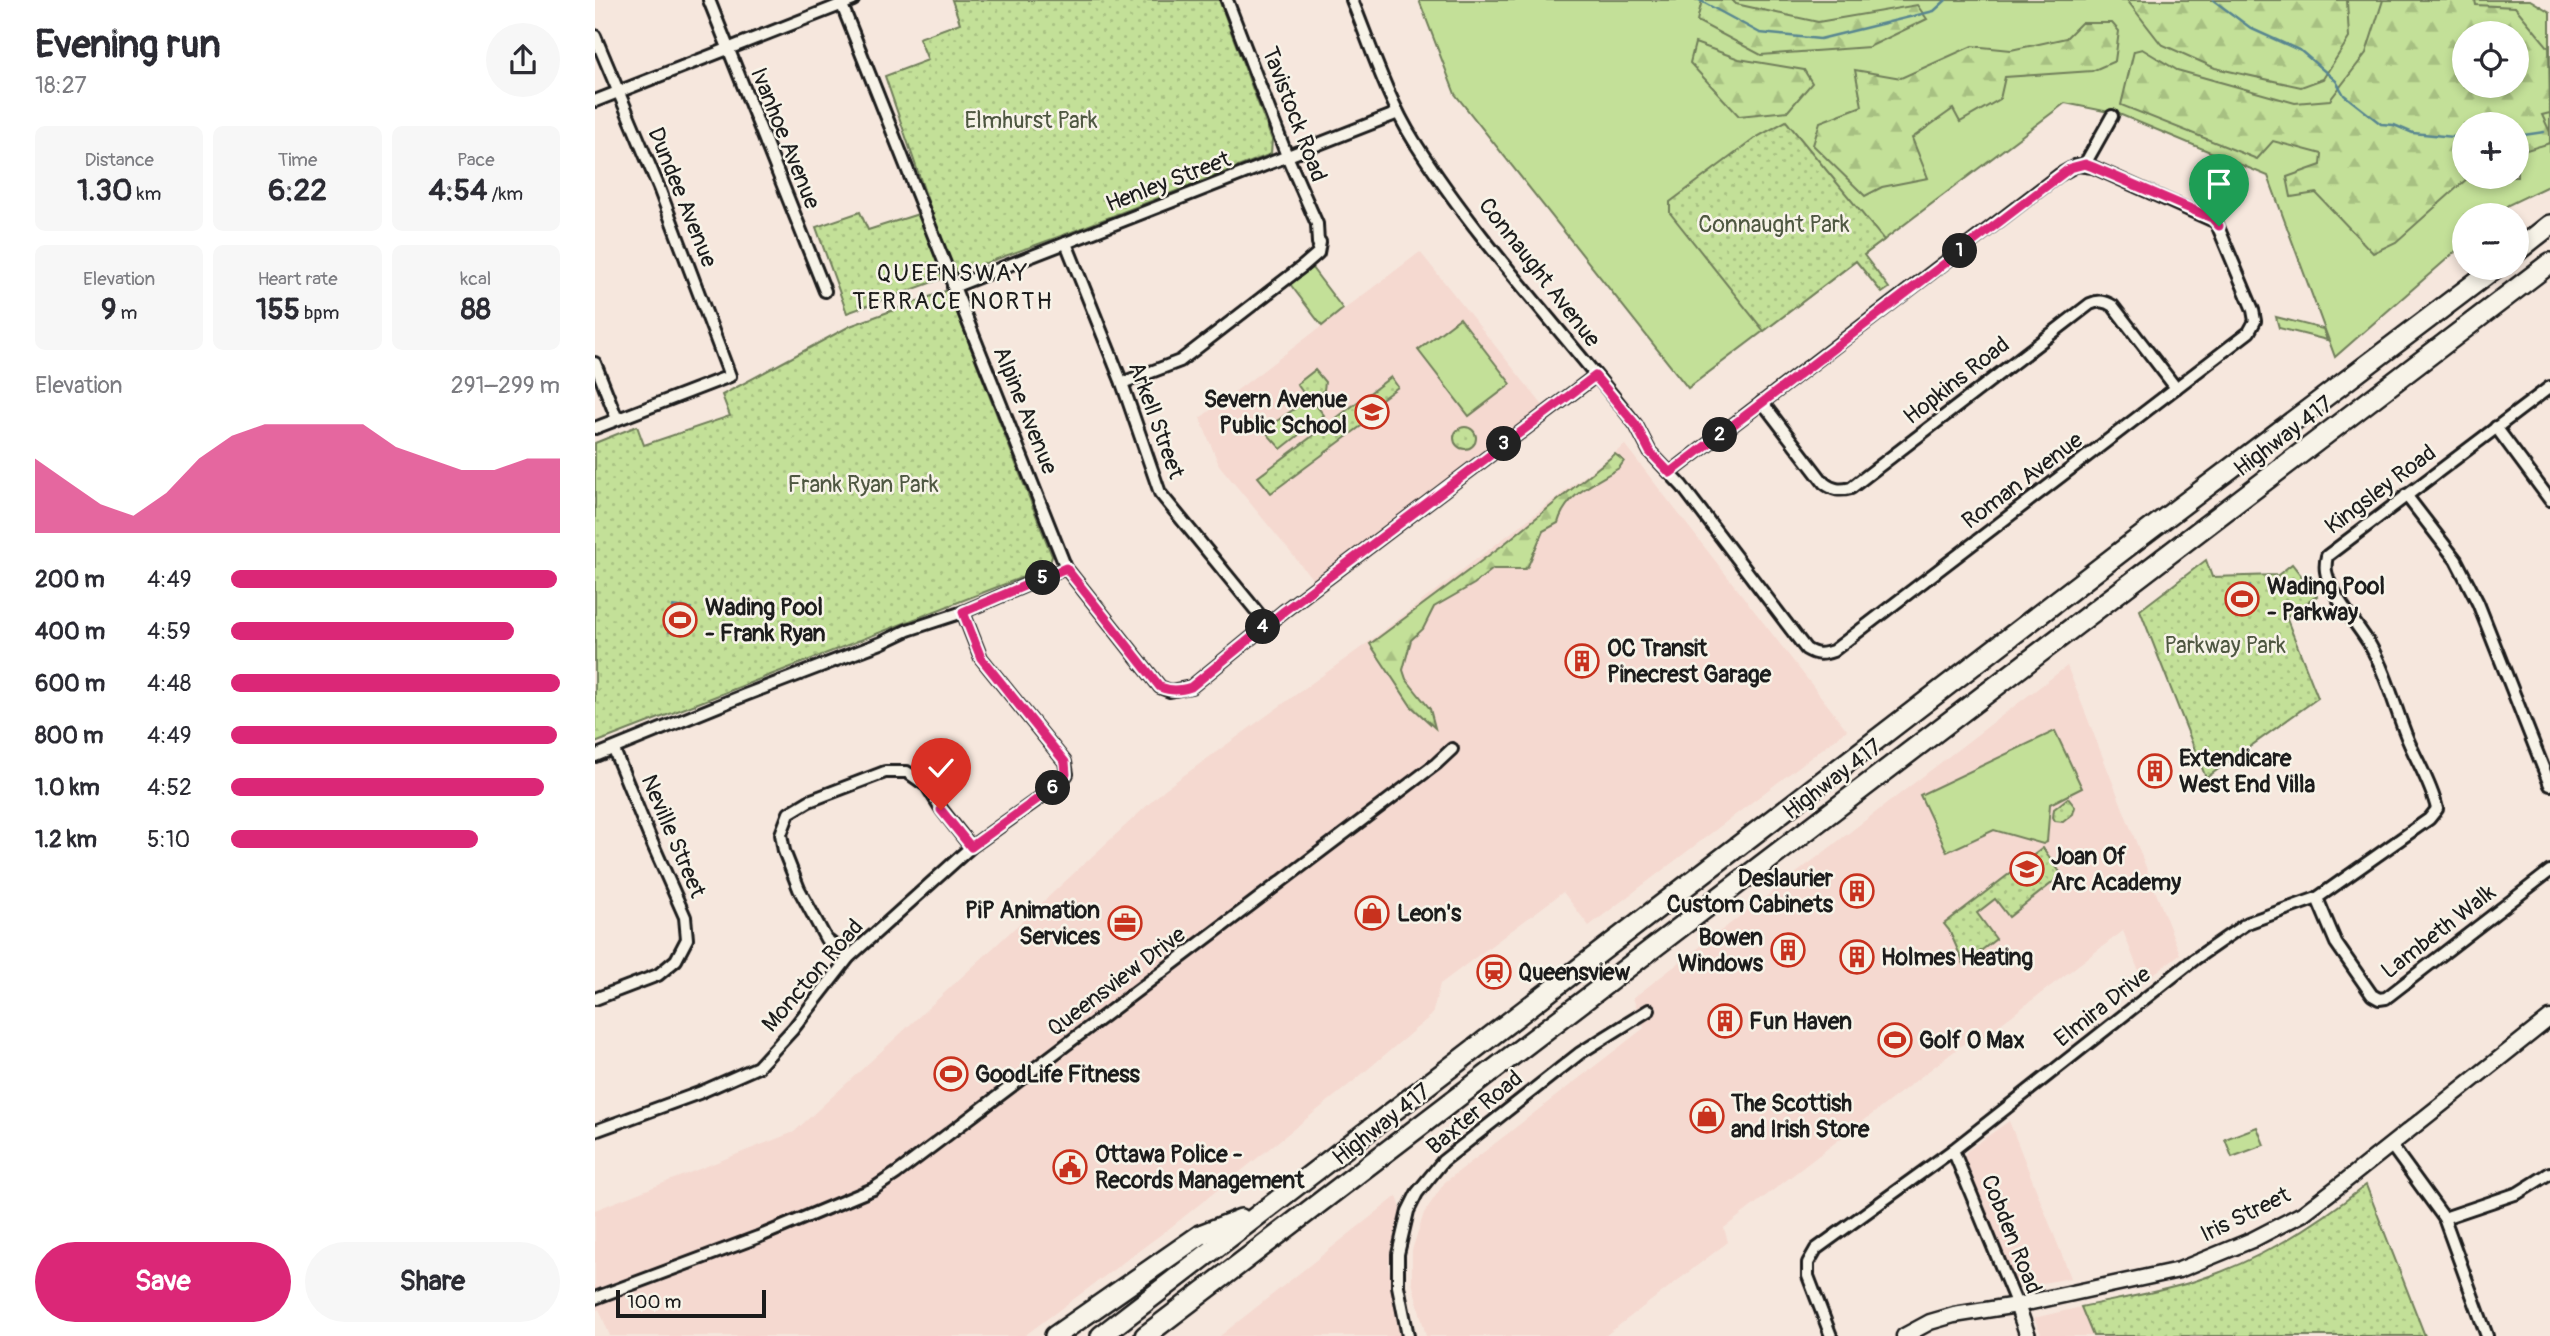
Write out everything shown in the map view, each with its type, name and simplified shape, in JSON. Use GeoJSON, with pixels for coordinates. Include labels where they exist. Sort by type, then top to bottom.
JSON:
{"type":"FeatureCollection","features":[{"type":"Feature","properties":{"kind":"highway"},"geometry":{"type":"LineString","coordinates":[[2529,242],[2550,225]]}},
{"type":"Feature","properties":{"kind":"highway","name":"Highway 417"},"geometry":{"type":"LineString","coordinates":[[1145,1336],[2550,263]]}},
{"type":"Feature","properties":{"kind":"highway"},"geometry":{"type":"LineString","coordinates":[[1101,1336],[2131,544],[2479,280]]}},
{"type":"Feature","properties":{"kind":"highway"},"geometry":{"type":"LineString","coordinates":[[1055,1336],[1200,1235],[1262,1211]]}},
{"type":"Feature","properties":{"kind":"highway"},"geometry":{"type":"LineString","coordinates":[[1160,1336],[1243,1262]]}},
{"type":"Feature","properties":{"kind":"street","name":"Ivanhoe Avenue"},"geometry":{"type":"LineString","coordinates":[[709,0],[825,290]]}},
{"type":"Feature","properties":{"kind":"street"},"geometry":{"type":"LineString","coordinates":[[595,101],[840,2],[853,0]]}},
{"type":"Feature","properties":{"kind":"street","name":"Tavistock Road"},"geometry":{"type":"LineString","coordinates":[[1122,383],[1180,360],[1318,253],[1321,242],[1318,243],[1317,224],[1287,156],[1227,0]]}},
{"type":"Feature","properties":{"kind":"street","name":"Connaught Avenue"},"geometry":{"type":"LineString","coordinates":[[1353,0],[1398,113],[1413,141],[1505,265],[1636,425],[1650,452],[1670,473],[1806,649]]}},
{"type":"Feature","properties":{"kind":"street","name":"Alpine Avenue"},"geometry":{"type":"LineString","coordinates":[[840,2],[1066,568],[1160,687],[1170,691],[1191,687],[1266,624]]}},
{"type":"Feature","properties":{"kind":"street","name":"Dundee Avenue"},"geometry":{"type":"LineString","coordinates":[[595,36],[659,188],[730,376],[617,419]]}},
{"type":"Feature","properties":{"kind":"street","name":"Henley Street"},"geometry":{"type":"LineString","coordinates":[[953,287],[1398,113]]}},
{"type":"Feature","properties":{"kind":"street"},"geometry":{"type":"LineString","coordinates":[[1670,473],[2059,175],[2070,168],[2085,164],[2112,116]]}},
{"type":"Feature","properties":{"kind":"street","name":"Roman Avenue"},"geometry":{"type":"LineString","coordinates":[[1806,649],[1815,654],[1833,651],[2249,332],[2255,321],[2253,310],[2216,222],[2085,164]]}},
{"type":"Feature","properties":{"kind":"street","name":"Arkell Street"},"geometry":{"type":"LineString","coordinates":[[1066,243],[1122,383],[1160,493],[1266,624]]}},
{"type":"Feature","properties":{"kind":"street","name":"Hopkins Road"},"geometry":{"type":"LineString","coordinates":[[1762,402],[1824,482],[1830,488],[1843,490],[1851,488],[2097,301],[2108,302],[2113,306],[2176,388]]}},
{"type":"Feature","properties":{"kind":"street"},"geometry":{"type":"LineString","coordinates":[[595,363],[617,419],[595,428]]}},
{"type":"Feature","properties":{"kind":"street"},"geometry":{"type":"LineString","coordinates":[[1266,624],[1595,376]]}},
{"type":"Feature","properties":{"kind":"street","name":"Kingsley Road"},"geometry":{"type":"LineString","coordinates":[[2435,812],[2437,809],[2434,797],[2406,736],[2387,679],[2370,646],[2332,589],[2324,569],[2327,556],[2550,387]]}},
{"type":"Feature","properties":{"kind":"street"},"geometry":{"type":"LineString","coordinates":[[2496,427],[2550,500]]}},
{"type":"Feature","properties":{"kind":"street"},"geometry":{"type":"LineString","coordinates":[[2406,495],[2456,560],[2478,603],[2550,785]]}},
{"type":"Feature","properties":{"kind":"street"},"geometry":{"type":"LineString","coordinates":[[595,756],[908,630],[963,612],[1066,568]]}},
{"type":"Feature","properties":{"kind":"street","name":"Moncton Road"},"geometry":{"type":"LineString","coordinates":[[595,1132],[699,1093],[758,1067],[793,1029],[849,957],[971,847],[1053,788],[1066,774],[1065,762],[981,658],[963,612]]}},
{"type":"Feature","properties":{"kind":"street","name":"Queensview Drive"},"geometry":{"type":"LineString","coordinates":[[595,1298],[758,1237],[873,1189],[917,1160],[1436,764],[1452,749]]}},
{"type":"Feature","properties":{"kind":"street","name":"Neville Street"},"geometry":{"type":"LineString","coordinates":[[595,999],[658,975],[676,960],[686,940],[685,917],[614,750]]}},
{"type":"Feature","properties":{"kind":"street"},"geometry":{"type":"LineString","coordinates":[[849,957],[826,939],[799,889],[784,851],[781,834],[789,813],[809,801],[884,772],[907,772],[927,786],[941,810],[971,847]]}},
{"type":"Feature","properties":{"kind":"street","name":"Elmira Drive"},"geometry":{"type":"LineString","coordinates":[[1831,1336],[1808,1276],[1808,1263],[1816,1250],[1953,1150],[2195,959],[2247,923],[2317,898],[2429,819],[2435,812]]}},
{"type":"Feature","properties":{"kind":"street","name":"Lambeth Walk"},"geometry":{"type":"LineString","coordinates":[[2317,898],[2336,943],[2372,995],[2379,999],[2386,998],[2550,871]]}},
{"type":"Feature","properties":{"kind":"street","name":"Baxter Road"},"geometry":{"type":"LineString","coordinates":[[1409,1336],[1398,1286],[1398,1254],[1408,1211],[1417,1193],[1443,1161],[1580,1053],[1649,1010]]}},
{"type":"Feature","properties":{"kind":"street","name":"Iris Street"},"geometry":{"type":"LineString","coordinates":[[1904,1336],[1942,1318],[2179,1270],[2252,1240],[2302,1214],[2550,1018]]}},
{"type":"Feature","properties":{"kind":"street"},"geometry":{"type":"LineString","coordinates":[[2391,1144],[2444,1218],[2487,1336]]}},
{"type":"Feature","properties":{"kind":"street","name":"Cobden Road"},"geometry":{"type":"LineString","coordinates":[[1953,1150],[2028,1336]]}},
{"type":"Feature","properties":{"kind":"street"},"geometry":{"type":"LineString","coordinates":[[2444,1218],[2518,1193],[2550,1172]]}},
{"type":"Feature","properties":{"kind":"shaded area","name":"Severn Avenue Public School"},"geometry":{"type":"Polygon","coordinates":[[[1420,252],[1544,407],[1314,581],[1219,465],[1200,418],[1420,252]]]}},
{"type":"Feature","properties":{"kind":"shaded area"},"geometry":{"type":"Polygon","coordinates":[[[1625,445],[1847,730],[1589,926],[1563,892],[1440,984],[1432,1015],[1355,1080],[1171,1227],[1024,1336],[610,1336],[599,1309],[595,1311],[595,1210],[794,1132],[1165,789],[1366,644],[1625,445]]]}},
{"type":"Feature","properties":{"kind":"shaded area"},"geometry":{"type":"Polygon","coordinates":[[[2067,666],[2180,954],[2143,982],[2123,931],[1977,1042],[1974,1036],[1724,1228],[1728,1242],[1605,1336],[1426,1336],[1412,1282],[1412,1250],[1424,1213],[1445,1182],[1644,1028],[1633,998],[2067,666]]]}},
{"type":"Feature","properties":{"kind":"shaded area"},"geometry":{"type":"Polygon","coordinates":[[[2009,1121],[2071,1278],[2020,1287],[2015,1285],[1964,1157],[1967,1151],[2009,1121]]]}},
{"type":"Feature","properties":{"kind":"shaded area"},"geometry":{"type":"Polygon","coordinates":[[[1397,1196],[1401,1209],[1390,1252],[1389,1268],[1400,1336],[1220,1336],[1397,1196]]]}},
{"type":"Feature","properties":{"kind":"shaded area"},"geometry":{"type":"Polygon","coordinates":[[[2081,1307],[2093,1336],[2042,1336],[2034,1318],[2081,1307]]]}},
{"type":"Feature","properties":{"kind":"green space","name":"Elmhurst Park"},"geometry":{"type":"Polygon","coordinates":[[[952,0],[1219,0],[1272,140],[1271,154],[1069,233],[847,313],[816,227],[860,212],[868,230],[931,210],[885,76],[928,60],[919,38],[960,23],[952,0]]]}},
{"type":"Feature","properties":{"kind":"green space"},"geometry":{"type":"Polygon","coordinates":[[[1419,0],[2530,0],[2550,12],[2550,185],[2512,203],[2452,203],[2452,255],[2335,357],[2268,176],[2119,114],[2065,103],[1688,388],[1455,94],[1419,0]]]}},
{"type":"Feature","properties":{"kind":"green space"},"geometry":{"type":"Polygon","coordinates":[[[1702,0],[1732,0],[1736,4],[1818,22],[1917,5],[1927,19],[1869,47],[1761,55],[1697,21],[1702,0]]]}},
{"type":"Feature","properties":{"kind":"green space"},"geometry":{"type":"Polygon","coordinates":[[[2127,0],[2347,0],[2349,38],[2323,79],[2301,87],[2215,68],[2161,44],[2127,0]]]}},
{"type":"Feature","properties":{"kind":"green space"},"geometry":{"type":"Polygon","coordinates":[[[2383,0],[2475,0],[2476,5],[2515,7],[2527,21],[2452,21],[2452,98],[2529,98],[2529,24],[2549,48],[2550,113],[2542,115],[2550,132],[2550,143],[2529,149],[2529,112],[2452,112],[2452,189],[2456,189],[2396,242],[2373,253],[2316,193],[2291,197],[2287,177],[2321,165],[2322,154],[2273,141],[2257,159],[2121,105],[2134,51],[2142,49],[2177,70],[2295,103],[2330,100],[2366,53],[2383,0]]]}},
{"type":"Feature","properties":{"kind":"green space"},"geometry":{"type":"Polygon","coordinates":[[[2081,23],[2112,23],[2119,31],[2115,61],[2092,71],[2005,77],[2000,99],[1960,122],[1953,109],[1912,138],[1928,178],[1882,187],[1865,196],[1813,145],[1820,122],[1862,106],[1855,70],[1901,78],[1972,46],[2011,50],[2066,38],[2081,23]]]}},
{"type":"Feature","properties":{"kind":"green space"},"geometry":{"type":"Polygon","coordinates":[[[1695,43],[1739,59],[1804,70],[1812,83],[1788,111],[1739,116],[1690,63],[1695,43]]]}},
{"type":"Feature","properties":{"kind":"green space","name":"Connaught Park"},"geometry":{"type":"Polygon","coordinates":[[[1786,121],[1884,240],[1864,255],[1889,288],[1882,293],[1856,261],[1764,331],[1670,213],[1670,202],[1757,137],[1786,121]]]}},
{"type":"Feature","properties":{"kind":"green space"},"geometry":{"type":"Polygon","coordinates":[[[1312,268],[1343,309],[1322,326],[1290,284],[1312,268]]]}},
{"type":"Feature","properties":{"kind":"green space","name":"Frank Ryan Park"},"geometry":{"type":"Polygon","coordinates":[[[948,290],[1052,556],[1049,567],[595,743],[595,443],[637,426],[644,445],[730,416],[722,395],[850,326],[948,290]]]}},
{"type":"Feature","properties":{"kind":"green space"},"geometry":{"type":"Polygon","coordinates":[[[2276,317],[2323,329],[2327,340],[2279,328],[2276,317]]]}},
{"type":"Feature","properties":{"kind":"green space"},"geometry":{"type":"Polygon","coordinates":[[[1460,318],[1511,384],[1469,416],[1418,350],[1460,318]]]}},
{"type":"Feature","properties":{"kind":"green space"},"geometry":{"type":"Polygon","coordinates":[[[1315,370],[1325,382],[1324,390],[1309,401],[1297,384],[1315,370]]]}},
{"type":"Feature","properties":{"kind":"green space"},"geometry":{"type":"Polygon","coordinates":[[[1391,377],[1398,387],[1379,401],[1384,409],[1271,493],[1258,477],[1391,377]]]}},
{"type":"Feature","properties":{"kind":"green space"},"geometry":{"type":"Polygon","coordinates":[[[1310,398],[1324,415],[1281,449],[1264,430],[1310,398]]]}},
{"type":"Feature","properties":{"kind":"green space"},"geometry":{"type":"Polygon","coordinates":[[[1465,427],[1475,434],[1476,438],[1469,448],[1465,449],[1455,442],[1454,438],[1461,428],[1465,427]]]}},
{"type":"Feature","properties":{"kind":"green space"},"geometry":{"type":"Polygon","coordinates":[[[1615,454],[1624,461],[1619,468],[1574,497],[1558,523],[1543,531],[1525,569],[1493,569],[1474,584],[1434,607],[1423,629],[1411,640],[1403,670],[1406,679],[1430,709],[1435,728],[1411,706],[1370,644],[1504,544],[1615,454]]]}},
{"type":"Feature","properties":{"kind":"green space","name":"Parkway Park"},"geometry":{"type":"Polygon","coordinates":[[[2206,560],[2212,577],[2278,575],[2292,564],[2317,596],[2286,617],[2318,698],[2206,778],[2140,610],[2206,560]]]}},
{"type":"Feature","properties":{"kind":"green space"},"geometry":{"type":"Polygon","coordinates":[[[2055,731],[2082,788],[2050,804],[2047,842],[2043,844],[1994,830],[1947,852],[1920,795],[2055,731]]]}},
{"type":"Feature","properties":{"kind":"green space"},"geometry":{"type":"Polygon","coordinates":[[[2068,798],[2075,807],[2073,814],[2063,822],[2055,821],[2054,809],[2068,798]]]}},
{"type":"Feature","properties":{"kind":"green space"},"geometry":{"type":"Polygon","coordinates":[[[2043,848],[2062,875],[2009,917],[1995,899],[1977,913],[1996,939],[1964,964],[1944,924],[2043,848]]]}},
{"type":"Feature","properties":{"kind":"green space"},"geometry":{"type":"Polygon","coordinates":[[[2257,1127],[2264,1145],[2232,1157],[2225,1139],[2257,1127]]]}},
{"type":"Feature","properties":{"kind":"green space"},"geometry":{"type":"Polygon","coordinates":[[[2366,1185],[2425,1336],[2093,1336],[2081,1307],[2151,1293],[2216,1274],[2262,1254],[2305,1229],[2366,1185]]]}},
{"type":"Feature","properties":{"kind":"water","name":"Wading Pool - Parkway"},"geometry":{"type":"Polygon","coordinates":[[[2250,586],[2256,600],[2234,611],[2227,598],[2250,586]]]}},
{"type":"Feature","properties":{"kind":"water","name":"Wading Pool - Frank Ryan"},"geometry":{"type":"Polygon","coordinates":[[[673,606],[691,608],[686,634],[669,632],[673,606]]]}},
{"type":"Feature","properties":{"kind":"waterway"},"geometry":{"type":"LineString","coordinates":[[1699,0],[1760,33],[1820,39],[1934,11],[1946,0]]}},
{"type":"Feature","properties":{"kind":"waterway"},"geometry":{"type":"LineString","coordinates":[[2213,0],[2252,29],[2301,51],[2336,81],[2344,95],[2381,124],[2394,125],[2413,133],[2452,137]]}},
{"type":"Feature","properties":{"kind":"waterway"},"geometry":{"type":"LineString","coordinates":[[2529,134],[2544,132]]}},
{"type":"Feature","properties":{"kind":"place","name":"Severn Avenue Public School"},"geometry":{"type":"Point","coordinates":[1372,412]}},
{"type":"Feature","properties":{"kind":"place","name":"Wading Pool - Parkway"},"geometry":{"type":"Point","coordinates":[2242,599]}},
{"type":"Feature","properties":{"kind":"place","name":"Wading Pool - Frank Ryan"},"geometry":{"type":"Point","coordinates":[680,620]}},
{"type":"Feature","properties":{"kind":"place","name":"OC Transit Pinecrest Garage"},"geometry":{"type":"Point","coordinates":[1582,661]}},
{"type":"Feature","properties":{"kind":"place","name":"Extendicare West End Villa"},"geometry":{"type":"Point","coordinates":[2155,771]}},
{"type":"Feature","properties":{"kind":"place","name":"Joan Of Arc Academy"},"geometry":{"type":"Point","coordinates":[2027,869]}},
{"type":"Feature","properties":{"kind":"place","name":"Deslaurier Custom Cabinets"},"geometry":{"type":"Point","coordinates":[1857,891]}},
{"type":"Feature","properties":{"kind":"place","name":"Leon's"},"geometry":{"type":"Point","coordinates":[1372,913]}},
{"type":"Feature","properties":{"kind":"place","name":"PiP Animation Services"},"geometry":{"type":"Point","coordinates":[1125,923]}},
{"type":"Feature","properties":{"kind":"place","name":"Bowen Windows"},"geometry":{"type":"Point","coordinates":[1788,950]}},
{"type":"Feature","properties":{"kind":"place","name":"Holmes Heating"},"geometry":{"type":"Point","coordinates":[1857,957]}},
{"type":"Feature","properties":{"kind":"place","name":"Queensview"},"geometry":{"type":"Point","coordinates":[1494,972]}},
{"type":"Feature","properties":{"kind":"place","name":"Fun Haven"},"geometry":{"type":"Point","coordinates":[1725,1021]}},
{"type":"Feature","properties":{"kind":"place","name":"Golf O Max"},"geometry":{"type":"Point","coordinates":[1895,1040]}},
{"type":"Feature","properties":{"kind":"place","name":"GoodLife Fitness"},"geometry":{"type":"Point","coordinates":[951,1074]}},
{"type":"Feature","properties":{"kind":"place","name":"The Scottish and Irish Store"},"geometry":{"type":"Point","coordinates":[1707,1116]}},
{"type":"Feature","properties":{"kind":"place","name":"Ottawa Police - Records Management"},"geometry":{"type":"Point","coordinates":[1070,1167]}},
{"type":"Feature","properties":{"kind":"district","name":"QUEENSWAY TERRACE NORTH"},"geometry":{"type":"Point","coordinates":[953,287]}},
{"type":"Feature","properties":{"kind":"route"},"geometry":{"type":"LineString","coordinates":[[941,810],[971,847],[1061,782],[1066,774],[1065,762],[981,658],[963,612],[1066,568],[1160,687],[1170,691],[1183,690],[1191,687],[1284,611],[1595,376],[1636,425],[1656,460],[1670,473],[2070,168],[2085,164],[2093,167],[2212,218],[2219,226]]}}]}
